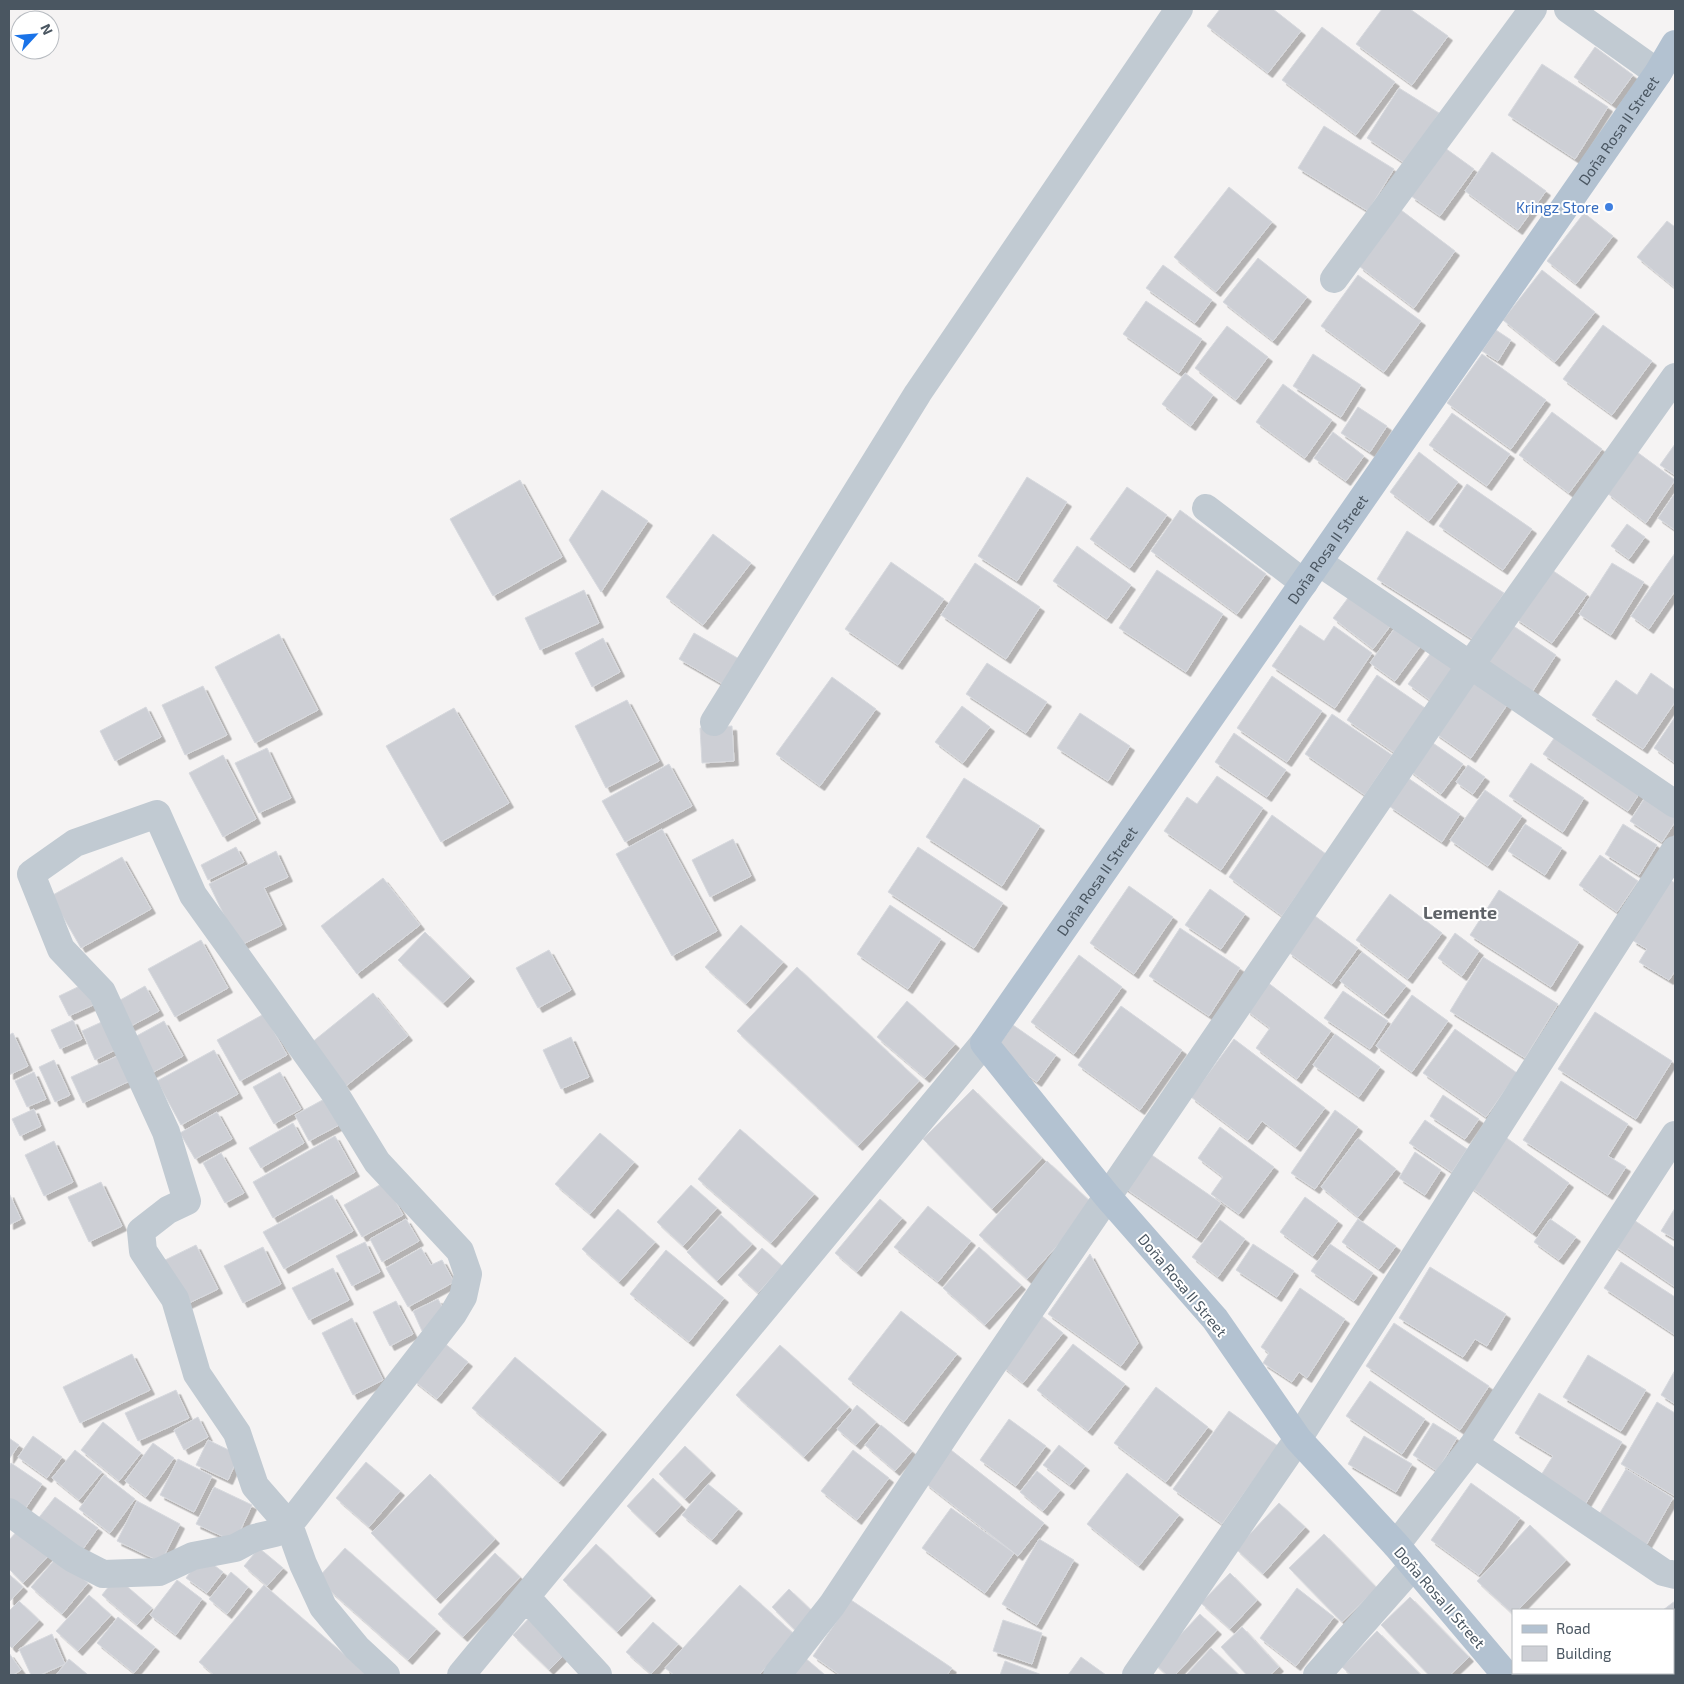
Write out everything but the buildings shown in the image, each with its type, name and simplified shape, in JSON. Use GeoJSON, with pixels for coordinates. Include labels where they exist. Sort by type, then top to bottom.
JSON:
{"type":"FeatureCollection","features":[{"type":"Feature","properties":{"kind":"main road","name":"Doña Rosa II Street"},"geometry":{"type":"LineString","coordinates":[[1506,1675],[1396,1545],[1298,1439],[1214,1319],[1107,1196],[984,1043],[1669,60]]}},
{"type":"Feature","properties":{"kind":"street"},"geometry":{"type":"LineString","coordinates":[[714,722],[918,393],[1179,9]]}},
{"type":"Feature","properties":{"kind":"street"},"geometry":{"type":"LineString","coordinates":[[1334,279],[1533,9]]}},
{"type":"Feature","properties":{"kind":"street"},"geometry":{"type":"LineString","coordinates":[[1568,9],[1669,60]]}},
{"type":"Feature","properties":{"kind":"street"},"geometry":{"type":"LineString","coordinates":[[777,1675],[832,1605],[1107,1196],[1471,664],[1675,377]]}},
{"type":"Feature","properties":{"kind":"street"},"geometry":{"type":"LineString","coordinates":[[1206,508],[1312,573],[1471,664],[1675,804]]}},
{"type":"Feature","properties":{"kind":"street"},"geometry":{"type":"LineString","coordinates":[[9,1512],[72,1558],[102,1574],[159,1572],[193,1556],[235,1548],[254,1538],[275,1533],[288,1525],[453,1314],[463,1297],[468,1274],[460,1252],[377,1162],[334,1092],[193,895],[157,814],[75,843],[31,874],[61,949],[102,992],[166,1132],[187,1201],[168,1210],[141,1231],[143,1251],[175,1300],[197,1374],[237,1433],[255,1486],[288,1525],[302,1564],[323,1608],[357,1648],[386,1675]]}},
{"type":"Feature","properties":{"kind":"street"},"geometry":{"type":"LineString","coordinates":[[1136,1675],[1298,1439],[1675,850]]}},
{"type":"Feature","properties":{"kind":"street"},"geometry":{"type":"LineString","coordinates":[[461,1675],[984,1043]]}},
{"type":"Feature","properties":{"kind":"street"},"geometry":{"type":"LineString","coordinates":[[1396,1545],[1474,1444],[1675,1135]]}},
{"type":"Feature","properties":{"kind":"street"},"geometry":{"type":"LineString","coordinates":[[1474,1444],[1662,1572],[1675,1575]]}},
{"type":"Feature","properties":{"kind":"street"},"geometry":{"type":"LineString","coordinates":[[1317,1675],[1413,1566]]}},
{"type":"Feature","properties":{"kind":"street"},"geometry":{"type":"LineString","coordinates":[[526,1597],[598,1675]]}},
{"type":"Feature","properties":{"kind":"place","name":"Kringz Store"},"geometry":{"type":"Point","coordinates":[1609,207]}},
{"type":"Feature","properties":{"kind":"district","name":"Lemente"},"geometry":{"type":"Point","coordinates":[1460,912]}}]}
